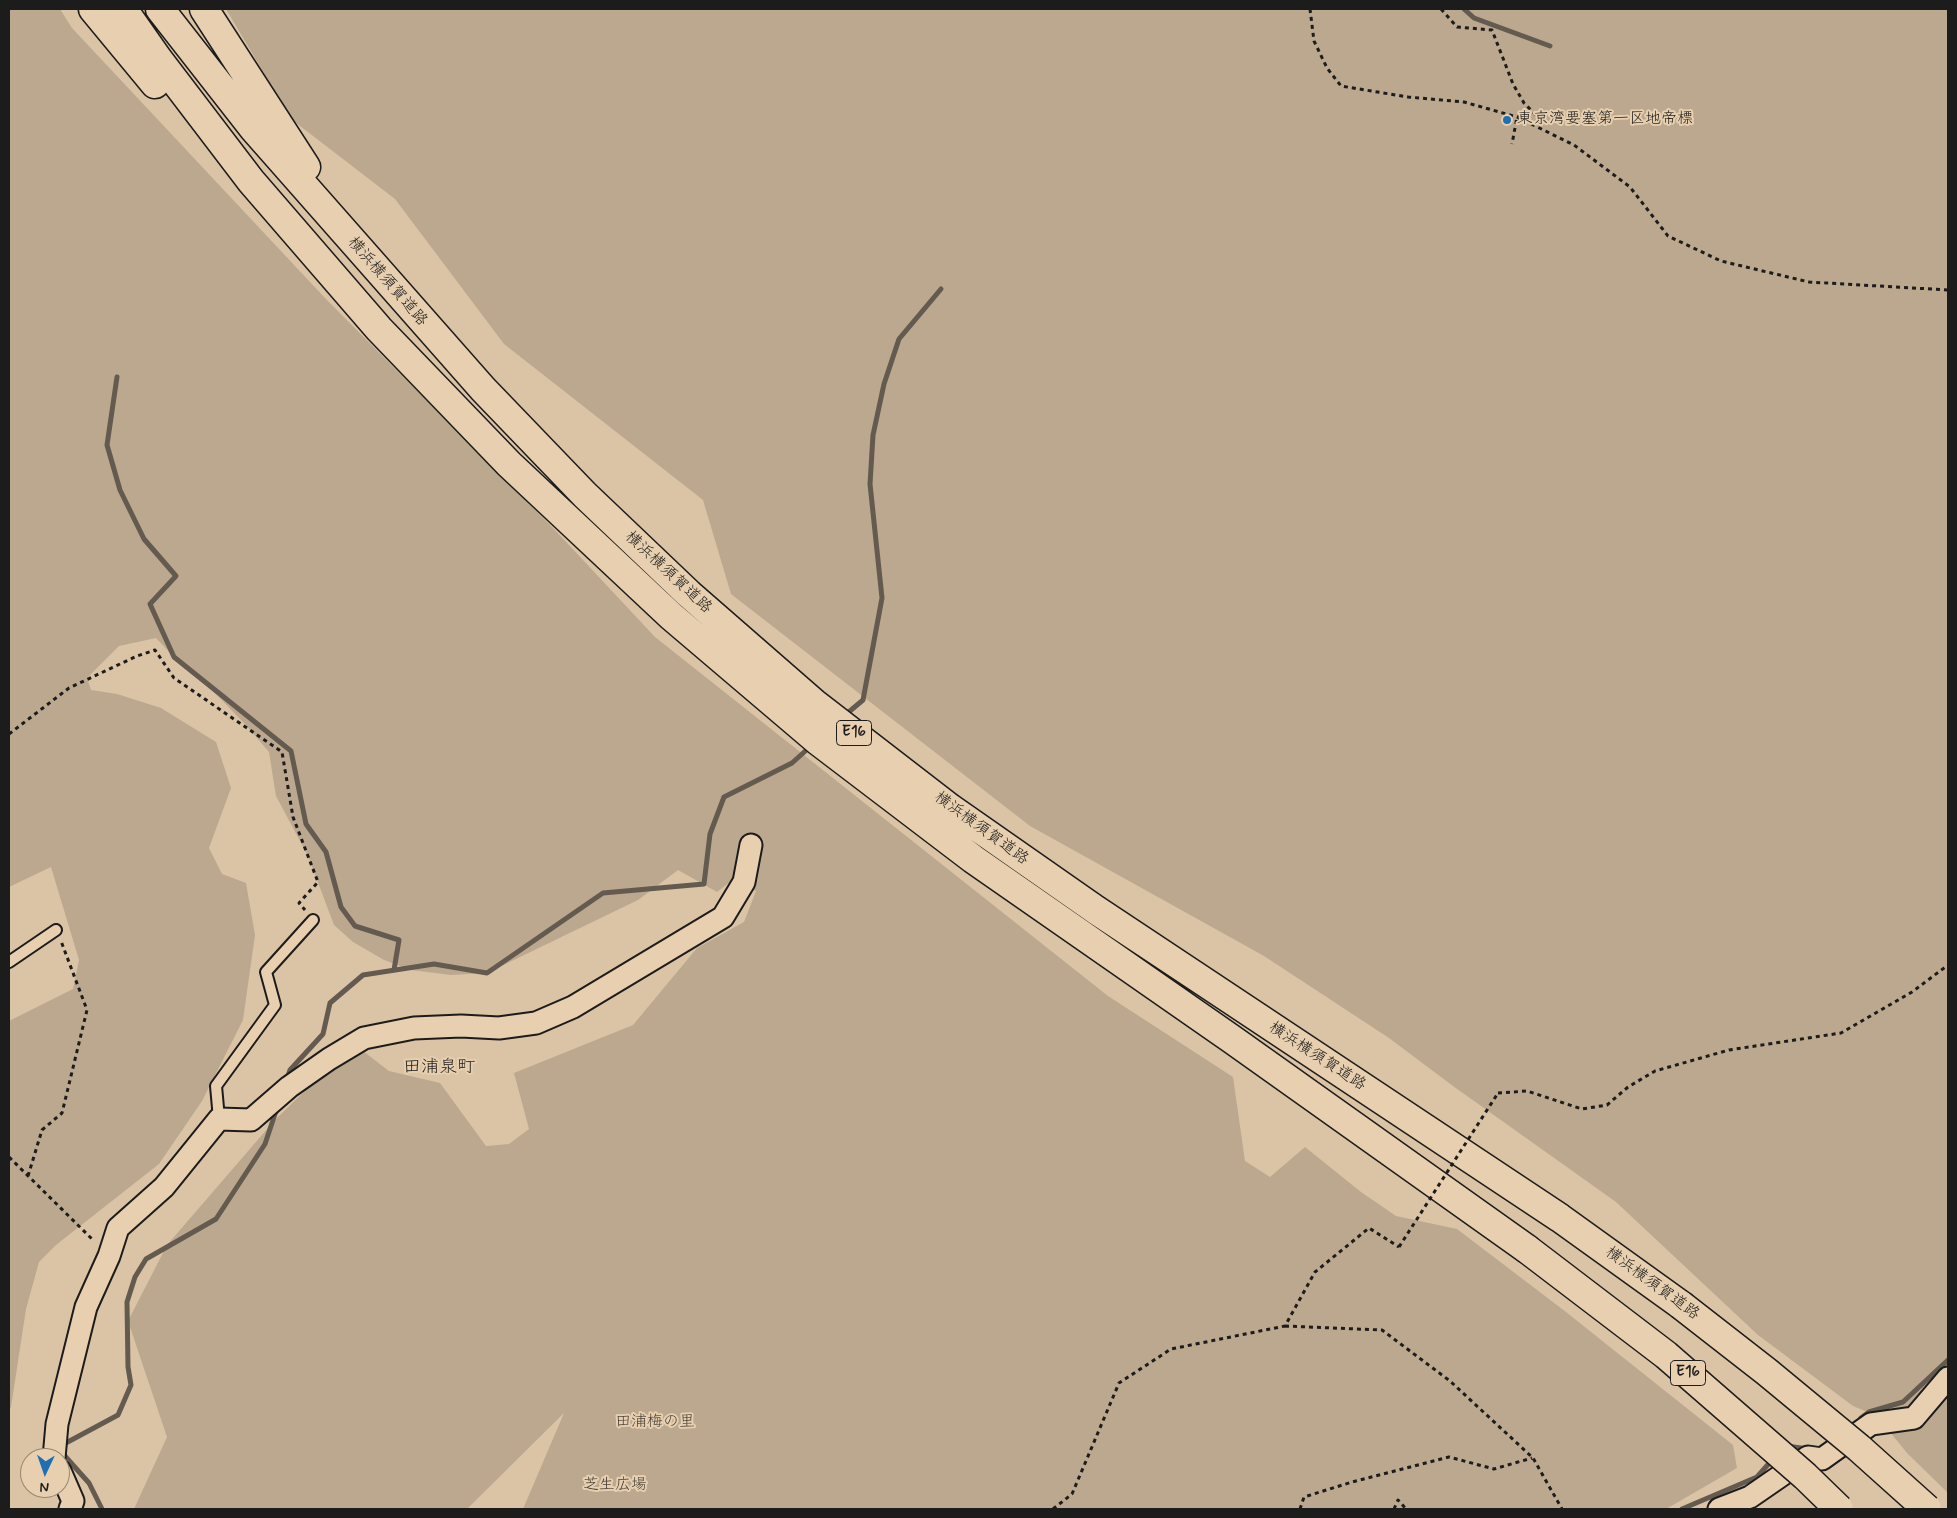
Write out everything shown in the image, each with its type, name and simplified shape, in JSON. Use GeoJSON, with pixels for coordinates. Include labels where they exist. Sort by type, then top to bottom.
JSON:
{"type":"FeatureCollection","features":[{"type":"Feature","properties":{"kind":"highway"},"geometry":{"type":"LineString","coordinates":[[93,9],[193,130],[379,328]]}},
{"type":"Feature","properties":{"kind":"highway","name":"横浜横須賀道路"},"geometry":{"type":"LineString","coordinates":[[123,9],[158,59],[251,181],[379,328],[509,464],[670,616],[818,741],[973,859],[1527,1249],[1666,1355],[1805,1476],[1839,1509]]}},
{"type":"Feature","properties":{"kind":"highway","name":"横浜横須賀道路"},"geometry":{"type":"LineString","coordinates":[[160,9],[253,128],[483,389],[584,495],[689,594],[814,702],[950,808],[1096,910],[1560,1218],[1681,1305],[1768,1372],[1859,1448],[1927,1509]]}},
{"type":"Feature","properties":{"kind":"highway"},"geometry":{"type":"LineString","coordinates":[[204,9],[363,255]]}},
{"type":"Feature","properties":{"kind":"street"},"geometry":{"type":"LineString","coordinates":[[55,1448],[58,1424],[86,1308],[109,1256],[118,1228],[164,1187],[219,1119],[251,1120],[289,1087],[329,1059],[364,1038],[414,1028],[461,1026],[499,1028],[536,1023],[572,1007],[723,917],[744,882],[751,845]]}},
{"type":"Feature","properties":{"kind":"street"},"geometry":{"type":"LineString","coordinates":[[1719,1509],[1750,1497],[1808,1457],[1822,1459],[1870,1424],[1914,1418],[1948,1378]]}},
{"type":"Feature","properties":{"kind":"street"},"geometry":{"type":"LineString","coordinates":[[70,1494],[73,1501],[70,1509]]}},
{"type":"Feature","properties":{"kind":"lane"},"geometry":{"type":"LineString","coordinates":[[219,1119],[216,1086],[275,1005],[266,972],[313,920]]}},
{"type":"Feature","properties":{"kind":"lane"},"geometry":{"type":"LineString","coordinates":[[9,962],[56,930]]}},
{"type":"Feature","properties":{"kind":"path"},"geometry":{"type":"LineString","coordinates":[[1310,9],[1314,41],[1327,68],[1341,86],[1464,102],[1518,117],[1574,145],[1630,188],[1668,236],[1721,261],[1809,282],[1948,290]]}},
{"type":"Feature","properties":{"kind":"path"},"geometry":{"type":"LineString","coordinates":[[1441,9],[1457,27],[1492,30],[1513,84],[1524,104],[1535,114],[1518,117]]}},
{"type":"Feature","properties":{"kind":"path"},"geometry":{"type":"LineString","coordinates":[[1512,144],[1518,117]]}},
{"type":"Feature","properties":{"kind":"path"},"geometry":{"type":"LineString","coordinates":[[9,734],[69,688],[137,656],[155,650],[174,678],[282,752],[293,817],[318,882],[299,903],[313,920]]}},
{"type":"Feature","properties":{"kind":"path"},"geometry":{"type":"LineString","coordinates":[[28,1176],[42,1130],[62,1113],[87,1010],[56,930]]}},
{"type":"Feature","properties":{"kind":"path"},"geometry":{"type":"LineString","coordinates":[[1285,1326],[1315,1272],[1370,1228],[1399,1247],[1498,1093],[1527,1091],[1582,1109],[1607,1105],[1654,1071],[1729,1050],[1841,1033],[1912,992],[1948,965]]}},
{"type":"Feature","properties":{"kind":"path"},"geometry":{"type":"LineString","coordinates":[[9,1157],[109,1256]]}},
{"type":"Feature","properties":{"kind":"path"},"geometry":{"type":"LineString","coordinates":[[1054,1509],[1072,1494],[1119,1384],[1171,1349],[1285,1326],[1382,1330],[1450,1381],[1533,1458],[1562,1509]]}},
{"type":"Feature","properties":{"kind":"path"},"geometry":{"type":"LineString","coordinates":[[1300,1509],[1304,1498],[1352,1482],[1449,1457],[1494,1469],[1533,1458]]}},
{"type":"Feature","properties":{"kind":"path"},"geometry":{"type":"LineString","coordinates":[[1394,1509],[1398,1500],[1406,1509]]}},
{"type":"Feature","properties":{"kind":"green space"},"geometry":{"type":"Polygon","coordinates":[[[9,9],[60,9],[72,28],[325,298],[554,529],[655,637],[1108,996],[1233,1077],[1245,1161],[1270,1177],[1305,1147],[1361,1192],[1396,1216],[1457,1229],[1566,1312],[1733,1445],[1737,1468],[1666,1509],[523,1509],[564,1413],[467,1509],[134,1509],[167,1437],[128,1321],[167,1245],[274,1121],[319,1077],[363,1051],[389,1071],[440,1083],[486,1146],[509,1144],[529,1129],[514,1073],[633,1025],[697,948],[744,922],[756,891],[731,881],[717,892],[678,870],[638,900],[487,973],[451,975],[411,970],[384,960],[353,942],[334,925],[308,856],[276,796],[269,752],[209,687],[174,657],[156,638],[119,646],[87,678],[91,690],[117,694],[161,708],[216,742],[231,788],[209,848],[222,874],[246,883],[255,935],[243,1020],[202,1101],[159,1164],[56,1245],[39,1262],[26,1309],[9,1410],[9,1021],[73,989],[79,960],[51,867],[9,887],[9,9]]]}},
{"type":"Feature","properties":{"kind":"green space"},"geometry":{"type":"Polygon","coordinates":[[[226,9],[1948,9],[1948,1493],[1907,1453],[1877,1416],[1853,1406],[1758,1335],[1616,1202],[1389,1038],[1264,956],[1030,826],[731,594],[703,500],[504,344],[395,199],[291,119],[226,9]]]}},
{"type":"Feature","properties":{"kind":"waterway"},"geometry":{"type":"LineString","coordinates":[[1464,9],[1474,18],[1550,46]]}},
{"type":"Feature","properties":{"kind":"waterway"},"geometry":{"type":"LineString","coordinates":[[844,716],[863,700],[882,598],[870,484],[873,435],[884,384],[899,339],[941,289]]}},
{"type":"Feature","properties":{"kind":"waterway"},"geometry":{"type":"LineString","coordinates":[[117,377],[107,445],[120,490],[144,539],[176,576],[150,604],[174,657],[291,751],[306,824],[326,852],[341,907],[355,926],[399,940],[394,970]]}},
{"type":"Feature","properties":{"kind":"waterway"},"geometry":{"type":"LineString","coordinates":[[287,1079],[290,1070],[323,1034],[330,1003],[363,975],[434,964],[487,973],[603,893],[704,884],[710,834],[724,797],[792,763],[812,745]]}},
{"type":"Feature","properties":{"kind":"waterway"},"geometry":{"type":"LineString","coordinates":[[102,1509],[89,1483],[64,1455],[64,1444],[118,1415],[131,1385],[128,1367],[127,1302],[135,1277],[146,1259],[216,1219],[265,1144],[277,1108]]}},
{"type":"Feature","properties":{"kind":"waterway"},"geometry":{"type":"LineString","coordinates":[[1861,1418],[1869,1412],[1903,1402],[1948,1360]]}},
{"type":"Feature","properties":{"kind":"waterway"},"geometry":{"type":"LineString","coordinates":[[1787,1446],[1808,1449]]}},
{"type":"Feature","properties":{"kind":"waterway"},"geometry":{"type":"LineString","coordinates":[[1682,1509],[1757,1477],[1772,1460]]}},
{"type":"Feature","properties":{"kind":"place","name":"東京湾要塞第一区地帝標"},"geometry":{"type":"Point","coordinates":[1507,120]}},
{"type":"Feature","properties":{"kind":"district","name":"田浦泉町"},"geometry":{"type":"Point","coordinates":[439,1068]}},
{"type":"Feature","properties":{"kind":"park label","name":"田浦梅の里"},"geometry":{"type":"Point","coordinates":[655,1423]}},
{"type":"Feature","properties":{"kind":"park label","name":"芝生広場"},"geometry":{"type":"Point","coordinates":[615,1486]}}]}
